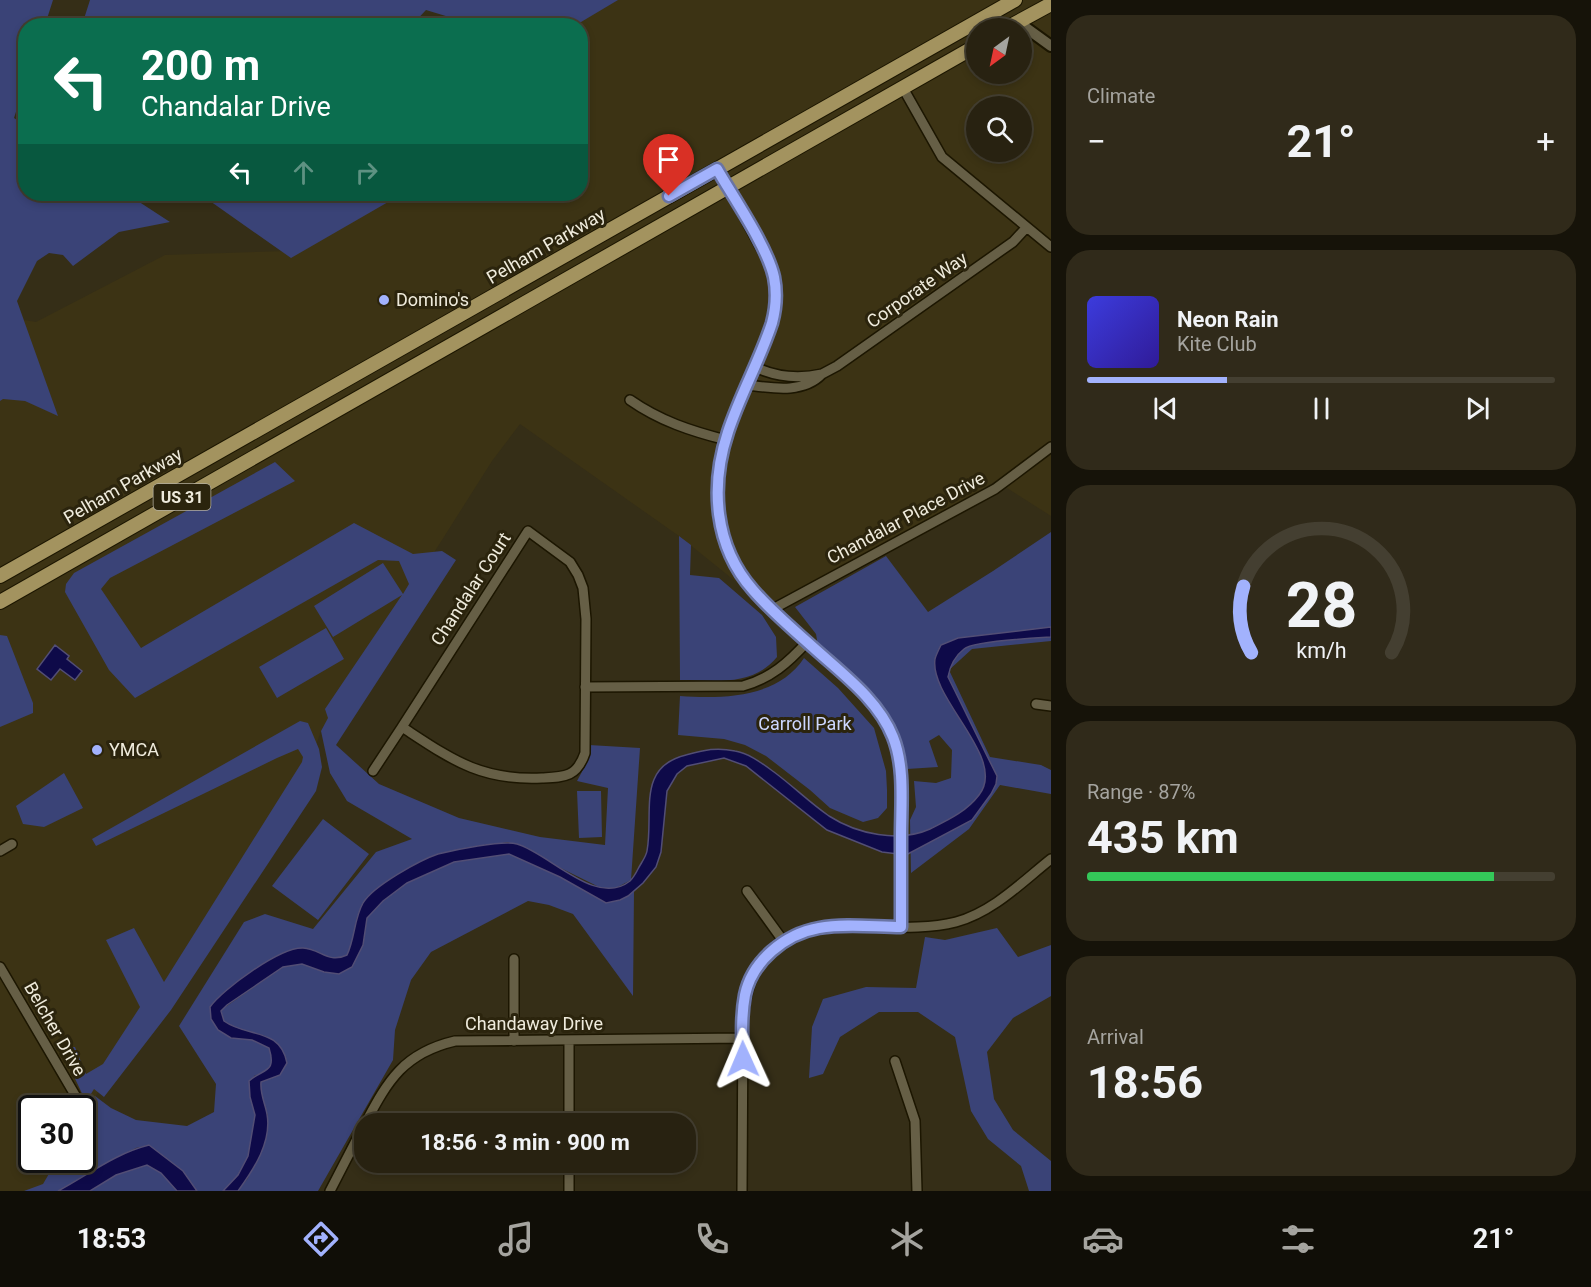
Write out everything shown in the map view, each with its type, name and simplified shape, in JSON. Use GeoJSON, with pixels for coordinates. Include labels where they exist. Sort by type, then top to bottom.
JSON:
{"type":"FeatureCollection","features":[{"type":"Feature","properties":{"kind":"main road"},"geometry":{"type":"LineString","coordinates":[[1009,3],[1012,18]]}},
{"type":"Feature","properties":{"kind":"main road","name":"Pelham Parkway"},"geometry":{"type":"LineString","coordinates":[[0,576],[1009,3]]}},
{"type":"Feature","properties":{"kind":"main road"},"geometry":{"type":"LineString","coordinates":[[1027,18],[1051,4]]}},
{"type":"Feature","properties":{"kind":"main road","name":"US 31"},"geometry":{"type":"LineString","coordinates":[[0,602],[966,52]]}},
{"type":"Feature","properties":{"kind":"main road"},"geometry":{"type":"LineString","coordinates":[[908,61],[916,80]]}},
{"type":"Feature","properties":{"kind":"main road"},"geometry":{"type":"LineString","coordinates":[[717,169],[728,187]]}},
{"type":"Feature","properties":{"kind":"main road"},"geometry":{"type":"LineString","coordinates":[[669,196],[681,214]]}},
{"type":"Feature","properties":{"kind":"main road"},"geometry":{"type":"LineString","coordinates":[[482,303],[493,321]]}},
{"type":"Feature","properties":{"kind":"main road"},"geometry":{"type":"LineString","coordinates":[[381,360],[391,378]]}},
{"type":"Feature","properties":{"kind":"main road"},"geometry":{"type":"LineString","coordinates":[[270,423],[281,441]]}},
{"type":"Feature","properties":{"kind":"main road"},"geometry":{"type":"LineString","coordinates":[[26,561],[43,577]]}},
{"type":"Feature","properties":{"kind":"street"},"geometry":{"type":"LineString","coordinates":[[1032,36],[1051,46]]}},
{"type":"Feature","properties":{"kind":"street"},"geometry":{"type":"LineString","coordinates":[[903,88],[942,157],[1051,247]]}},
{"type":"Feature","properties":{"kind":"street"},"geometry":{"type":"LineString","coordinates":[[728,187],[774,276],[775,312],[769,333],[726,440],[720,463],[717,490],[721,527],[731,555],[744,579],[771,610],[873,704],[888,728],[898,754],[901,820],[901,927]]}},
{"type":"Feature","properties":{"kind":"street","name":"Corporate Way"},"geometry":{"type":"LineString","coordinates":[[747,385],[802,387],[814,381],[1013,242],[1026,228]]}},
{"type":"Feature","properties":{"kind":"street","name":"Corporate Way"},"geometry":{"type":"LineString","coordinates":[[755,367],[775,375],[822,374]]}},
{"type":"Feature","properties":{"kind":"street"},"geometry":{"type":"LineString","coordinates":[[630,400],[663,420],[726,440]]}},
{"type":"Feature","properties":{"kind":"street","name":"Chandalar Place Drive"},"geometry":{"type":"LineString","coordinates":[[771,610],[995,489],[1051,447]]}},
{"type":"Feature","properties":{"kind":"street","name":"Chandalar Court"},"geometry":{"type":"LineString","coordinates":[[373,771],[528,531],[565,557],[575,568],[581,581],[586,619],[585,753],[578,768],[573,773],[562,777],[516,779],[482,773],[451,758],[402,727]]}},
{"type":"Feature","properties":{"kind":"street"},"geometry":{"type":"LineString","coordinates":[[585,687],[743,686],[763,680],[780,670],[807,642]]}},
{"type":"Feature","properties":{"kind":"street"},"geometry":{"type":"LineString","coordinates":[[1036,704],[1051,706]]}},
{"type":"Feature","properties":{"kind":"street"},"geometry":{"type":"LineString","coordinates":[[0,851],[12,844]]}},
{"type":"Feature","properties":{"kind":"street"},"geometry":{"type":"LineString","coordinates":[[742,1191],[742,1038],[745,996],[751,980],[768,955],[795,935],[818,928],[938,926],[959,921],[980,913],[1000,900],[1051,859]]}},
{"type":"Feature","properties":{"kind":"street"},"geometry":{"type":"LineString","coordinates":[[747,891],[784,942]]}},
{"type":"Feature","properties":{"kind":"street"},"geometry":{"type":"LineString","coordinates":[[514,959],[514,1041]]}},
{"type":"Feature","properties":{"kind":"street","name":"Belcher Drive"},"geometry":{"type":"LineString","coordinates":[[0,967],[75,1095]]}},
{"type":"Feature","properties":{"kind":"street","name":"Chandaway Drive"},"geometry":{"type":"LineString","coordinates":[[371,1113],[394,1074],[420,1053],[455,1041],[742,1038]]}},
{"type":"Feature","properties":{"kind":"street"},"geometry":{"type":"LineString","coordinates":[[568,1041],[569,1113]]}},
{"type":"Feature","properties":{"kind":"street"},"geometry":{"type":"LineString","coordinates":[[895,1061],[915,1121],[917,1191]]}},
{"type":"Feature","properties":{"kind":"street","name":"Chandaway Drive"},"geometry":{"type":"LineString","coordinates":[[330,1191],[354,1145]]}},
{"type":"Feature","properties":{"kind":"street"},"geometry":{"type":"LineString","coordinates":[[569,1173],[569,1191]]}},
{"type":"Feature","properties":{"kind":"shaded area"},"geometry":{"type":"Polygon","coordinates":[[[592,0],[1051,0],[1051,516],[996,481],[771,610],[679,536],[520,424],[492,461],[321,731],[311,759],[96,1096],[18,1095],[18,1173],[53,1173],[43,1191],[0,1191],[0,316],[36,322],[165,255],[288,251],[373,201],[588,201],[588,18],[562,18],[592,0]]]}},
{"type":"Feature","properties":{"kind":"shaded area"},"geometry":{"type":"Polygon","coordinates":[[[1051,627],[1051,637],[979,644],[964,649],[956,658],[948,677],[997,776],[996,784],[972,820],[906,855],[882,852],[827,830],[746,766],[724,758],[687,766],[677,774],[667,791],[661,852],[656,867],[628,896],[606,903],[560,877],[509,854],[454,862],[407,883],[383,901],[367,918],[363,945],[352,967],[339,974],[324,972],[302,964],[283,967],[227,1005],[221,1011],[224,1021],[243,1030],[270,1038],[283,1052],[287,1063],[280,1075],[261,1082],[268,1124],[260,1155],[238,1191],[223,1191],[238,1175],[248,1156],[255,1115],[249,1081],[270,1066],[271,1056],[269,1048],[252,1040],[231,1038],[218,1030],[211,1019],[210,1007],[253,970],[281,954],[303,948],[335,958],[347,955],[360,909],[368,896],[409,868],[445,852],[490,844],[517,844],[530,849],[588,884],[602,888],[617,888],[631,880],[646,853],[649,836],[650,793],[660,770],[670,761],[705,750],[728,750],[751,756],[829,816],[852,828],[892,836],[930,829],[968,806],[979,795],[985,780],[984,764],[976,746],[943,692],[936,675],[935,659],[941,645],[958,638],[1051,627]]]}},
{"type":"Feature","properties":{"kind":"shaded area"},"geometry":{"type":"Polygon","coordinates":[[[55,645],[82,671],[75,680],[60,669],[51,680],[37,669],[55,645]]]}},
{"type":"Feature","properties":{"kind":"shaded area"},"geometry":{"type":"Polygon","coordinates":[[[149,1145],[183,1171],[197,1191],[177,1191],[161,1173],[147,1165],[116,1175],[90,1191],[58,1191],[90,1173],[96,1173],[96,1169],[114,1159],[149,1145]]]}},
{"type":"Feature","properties":{"kind":"green space"},"geometry":{"type":"Polygon","coordinates":[[[0,0],[53,0],[47,18],[18,18],[18,106],[14,118],[18,121],[18,201],[138,201],[170,222],[119,232],[73,266],[63,255],[49,253],[37,261],[17,301],[58,416],[25,401],[3,399],[0,401],[0,0]]]}},
{"type":"Feature","properties":{"kind":"green space"},"geometry":{"type":"Polygon","coordinates":[[[90,0],[618,0],[588,18],[450,18],[426,10],[418,18],[84,18],[90,0]]]}},
{"type":"Feature","properties":{"kind":"green space"},"geometry":{"type":"Polygon","coordinates":[[[210,201],[390,201],[291,258],[210,201]]]}},
{"type":"Feature","properties":{"kind":"green space"},"geometry":{"type":"Polygon","coordinates":[[[275,462],[295,481],[110,578],[101,589],[141,648],[354,523],[413,554],[442,551],[456,560],[336,745],[379,784],[459,818],[540,837],[605,845],[608,788],[577,781],[585,766],[589,745],[640,748],[631,880],[614,889],[601,888],[508,842],[437,855],[357,917],[348,955],[335,958],[303,948],[281,954],[239,980],[210,1007],[231,1038],[252,1040],[269,1048],[273,1060],[269,1070],[254,1076],[250,1097],[255,1115],[248,1156],[238,1175],[224,1191],[197,1191],[183,1171],[149,1145],[136,1148],[96,1169],[96,1097],[111,1108],[136,1120],[187,1126],[214,1112],[216,1084],[179,1026],[244,922],[265,914],[313,929],[376,852],[412,839],[347,801],[330,773],[321,731],[328,718],[325,709],[402,595],[333,637],[314,606],[383,563],[403,594],[409,584],[399,561],[378,560],[135,698],[109,670],[65,592],[66,584],[74,573],[275,462]]]}},
{"type":"Feature","properties":{"kind":"green space"},"geometry":{"type":"Polygon","coordinates":[[[1051,532],[1051,641],[972,649],[949,670],[990,757],[1041,765],[1051,770],[1051,794],[1000,785],[969,829],[911,873],[910,820],[916,807],[914,781],[936,783],[951,778],[952,750],[939,735],[929,741],[938,767],[907,769],[897,737],[876,699],[818,646],[816,634],[795,607],[886,556],[928,612],[1051,532]]]}},
{"type":"Feature","properties":{"kind":"green space"},"geometry":{"type":"Polygon","coordinates":[[[679,536],[691,545],[690,575],[719,578],[762,615],[776,637],[777,657],[767,667],[733,680],[680,680],[679,536]]]}},
{"type":"Feature","properties":{"kind":"green space"},"geometry":{"type":"Polygon","coordinates":[[[326,628],[344,659],[277,698],[259,667],[326,628]]]}},
{"type":"Feature","properties":{"kind":"green space"},"geometry":{"type":"Polygon","coordinates":[[[0,635],[7,636],[33,703],[33,713],[0,727],[0,635]]]}},
{"type":"Feature","properties":{"kind":"green space","name":"Carroll Park"},"geometry":{"type":"Polygon","coordinates":[[[804,658],[838,688],[874,728],[886,771],[887,790],[887,808],[878,818],[863,822],[830,808],[766,756],[745,745],[724,739],[678,735],[680,696],[731,696],[765,688],[780,681],[793,671],[804,658]]]}},
{"type":"Feature","properties":{"kind":"green space"},"geometry":{"type":"Polygon","coordinates":[[[300,721],[308,723],[319,749],[322,767],[316,791],[171,1010],[104,1097],[94,1089],[90,1095],[83,1095],[63,1053],[69,1047],[75,1047],[86,1074],[103,1064],[140,1007],[106,940],[134,928],[164,982],[303,757],[298,749],[96,846],[92,839],[300,721]]]}},
{"type":"Feature","properties":{"kind":"green space"},"geometry":{"type":"Polygon","coordinates":[[[64,773],[83,808],[44,827],[23,824],[16,806],[64,773]]]}},
{"type":"Feature","properties":{"kind":"green space"},"geometry":{"type":"Polygon","coordinates":[[[577,791],[601,791],[602,837],[579,838],[577,791]]]}},
{"type":"Feature","properties":{"kind":"green space"},"geometry":{"type":"Polygon","coordinates":[[[323,819],[369,854],[318,920],[272,886],[323,819]]]}},
{"type":"Feature","properties":{"kind":"green space"},"geometry":{"type":"Polygon","coordinates":[[[509,854],[560,877],[606,903],[628,896],[634,891],[633,996],[573,914],[549,905],[528,901],[431,952],[411,980],[395,1030],[393,1060],[363,1113],[354,1113],[354,1128],[318,1191],[238,1191],[248,1178],[268,1116],[260,1090],[261,1082],[280,1075],[287,1062],[252,1032],[234,1028],[224,1021],[221,1010],[283,967],[302,964],[324,972],[363,945],[367,918],[383,901],[407,883],[454,862],[509,854]]]}},
{"type":"Feature","properties":{"kind":"green space"},"geometry":{"type":"Polygon","coordinates":[[[997,928],[1018,957],[1051,945],[1051,996],[1013,1018],[987,1052],[994,1099],[1013,1130],[1051,1161],[1051,1191],[1029,1191],[1021,1166],[988,1139],[971,1111],[955,1037],[918,1012],[879,1012],[840,1037],[823,1074],[809,1078],[812,1027],[823,999],[866,987],[916,988],[925,937],[945,940],[997,928]]]}},
{"type":"Feature","properties":{"kind":"green space"},"geometry":{"type":"Polygon","coordinates":[[[147,1165],[161,1173],[177,1191],[90,1191],[116,1175],[147,1165]]]}},
{"type":"Feature","properties":{"kind":"green space"},"geometry":{"type":"Polygon","coordinates":[[[49,1173],[89,1173],[58,1191],[24,1191],[43,1184],[49,1173]]]}},
{"type":"Feature","properties":{"kind":"place","name":"Domino's"},"geometry":{"type":"Point","coordinates":[384,300]}},
{"type":"Feature","properties":{"kind":"place","name":"YMCA"},"geometry":{"type":"Point","coordinates":[97,750]}},
{"type":"Feature","properties":{"kind":"route"},"geometry":{"type":"LineString","coordinates":[[669,196],[717,169],[757,239],[774,276],[776,305],[772,323],[728,432],[720,463],[717,502],[719,518],[731,555],[753,591],[873,704],[892,735],[899,764],[901,927],[818,928],[795,935],[776,947],[756,970],[747,989],[742,1017],[743,1059]]}}]}
